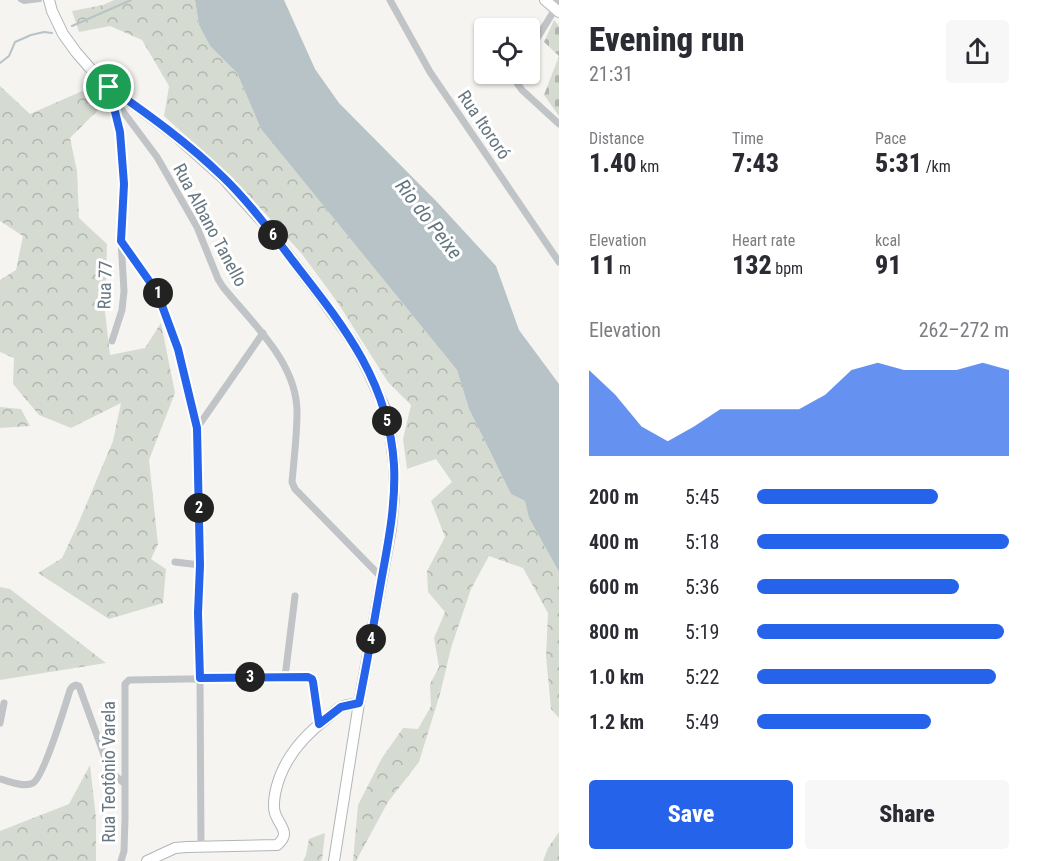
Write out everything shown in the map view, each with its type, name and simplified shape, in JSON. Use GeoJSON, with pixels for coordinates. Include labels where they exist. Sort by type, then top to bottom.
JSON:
{"type":"FeatureCollection","features":[{"type":"Feature","properties":{"kind":"main road"},"geometry":{"type":"LineString","coordinates":[[49,0],[63,34],[76,52],[109,87],[177,137],[224,178],[268,228],[354,344],[385,409],[394,464],[391,529],[359,703],[334,861]]}},
{"type":"Feature","properties":{"kind":"main road"},"geometry":{"type":"LineString","coordinates":[[545,0],[558,7]]}},
{"type":"Feature","properties":{"kind":"main road"},"geometry":{"type":"LineString","coordinates":[[147,861],[175,848],[277,844],[283,840],[285,834],[275,812],[274,802],[283,769],[297,745],[310,731],[341,707],[359,703]]}},
{"type":"Feature","properties":{"kind":"street","name":"Rua Itororó"},"geometry":{"type":"LineString","coordinates":[[390,0],[430,72],[559,262]]}},
{"type":"Feature","properties":{"kind":"street"},"geometry":{"type":"LineString","coordinates":[[540,35],[558,7]]}},
{"type":"Feature","properties":{"kind":"street"},"geometry":{"type":"LineString","coordinates":[[518,84],[559,124]]}},
{"type":"Feature","properties":{"kind":"street","name":"Rua 77"},"geometry":{"type":"LineString","coordinates":[[109,87],[120,132],[124,184],[121,241],[124,291],[122,310],[112,341]]}},
{"type":"Feature","properties":{"kind":"street","name":"Rua Albano Tanello"},"geometry":{"type":"LineString","coordinates":[[113,98],[157,157],[196,227],[223,287],[274,347],[286,367],[297,412],[292,482],[295,489],[382,578]]}},
{"type":"Feature","properties":{"kind":"street"},"geometry":{"type":"LineString","coordinates":[[121,241],[157,292],[178,349],[197,428],[201,846]]}},
{"type":"Feature","properties":{"kind":"street"},"geometry":{"type":"LineString","coordinates":[[197,428],[262,333]]}},
{"type":"Feature","properties":{"kind":"street"},"geometry":{"type":"LineString","coordinates":[[175,562],[200,565]]}},
{"type":"Feature","properties":{"kind":"street"},"geometry":{"type":"LineString","coordinates":[[285,677],[295,596]]}},
{"type":"Feature","properties":{"kind":"street"},"geometry":{"type":"LineString","coordinates":[[200,678],[308,677],[312,679],[319,724]]}},
{"type":"Feature","properties":{"kind":"street","name":"Rua Teotônio Varela"},"geometry":{"type":"LineString","coordinates":[[122,861],[125,839],[125,684],[129,680],[200,678]]}},
{"type":"Feature","properties":{"kind":"street"},"geometry":{"type":"LineString","coordinates":[[0,779],[25,785],[34,783],[48,755],[70,690],[76,685],[79,687],[107,763],[113,774],[124,783]]}},
{"type":"Feature","properties":{"kind":"street"},"geometry":{"type":"LineString","coordinates":[[0,723],[4,703]]}},
{"type":"Feature","properties":{"kind":"lane"},"geometry":{"type":"LineString","coordinates":[[20,0],[24,2],[40,0]]}},
{"type":"Feature","properties":{"kind":"green space"},"geometry":{"type":"Polygon","coordinates":[[[114,0],[195,0],[199,25],[210,46],[237,73],[261,129],[457,370],[469,409],[511,494],[525,501],[529,518],[559,572],[559,718],[551,709],[546,656],[548,613],[523,568],[489,556],[471,589],[451,648],[440,694],[419,762],[388,802],[356,861],[353,861],[358,805],[382,758],[403,728],[418,729],[431,706],[430,684],[439,667],[434,638],[445,612],[428,592],[427,571],[445,537],[431,501],[452,482],[436,459],[407,469],[403,439],[411,405],[388,382],[338,303],[302,254],[233,178],[164,116],[169,86],[142,40],[110,26],[79,32],[72,11],[103,5],[114,0]]]}},
{"type":"Feature","properties":{"kind":"green space"},"geometry":{"type":"Polygon","coordinates":[[[554,20],[559,26],[559,56],[544,42],[554,20]]]}},
{"type":"Feature","properties":{"kind":"green space"},"geometry":{"type":"Polygon","coordinates":[[[559,56],[559,116],[544,95],[559,56]]]}},
{"type":"Feature","properties":{"kind":"green space"},"geometry":{"type":"Polygon","coordinates":[[[96,85],[108,100],[70,138],[77,171],[79,218],[107,244],[105,312],[110,355],[145,348],[161,323],[175,393],[149,460],[158,544],[151,559],[166,569],[163,603],[109,619],[38,573],[62,558],[113,441],[121,403],[71,428],[39,415],[13,384],[14,358],[0,352],[0,280],[16,270],[23,236],[0,221],[0,86],[30,114],[96,85]]]}},
{"type":"Feature","properties":{"kind":"green space"},"geometry":{"type":"Polygon","coordinates":[[[0,407],[21,409],[30,426],[0,428],[0,407]]]}},
{"type":"Feature","properties":{"kind":"green space"},"geometry":{"type":"Polygon","coordinates":[[[0,587],[10,589],[106,663],[0,680],[0,587]]]}},
{"type":"Feature","properties":{"kind":"green space"},"geometry":{"type":"Polygon","coordinates":[[[90,765],[96,818],[96,861],[0,861],[0,831],[69,804],[90,765]]]}},
{"type":"Feature","properties":{"kind":"green space"},"geometry":{"type":"Polygon","coordinates":[[[559,832],[559,861],[543,861],[548,848],[559,832]]]}},
{"type":"Feature","properties":{"kind":"green space"},"geometry":{"type":"Polygon","coordinates":[[[325,833],[322,860],[303,861],[309,839],[325,833]]]}},
{"type":"Feature","properties":{"kind":"water","name":"Rio do Peixe"},"geometry":{"type":"Polygon","coordinates":[[[195,0],[284,0],[315,69],[339,103],[438,203],[496,266],[519,330],[559,384],[559,572],[529,518],[525,501],[511,494],[469,409],[457,370],[261,129],[237,73],[210,46],[199,25],[195,0]]]}},
{"type":"Feature","properties":{"kind":"waterway"},"geometry":{"type":"LineString","coordinates":[[72,26],[131,0]]}},
{"type":"Feature","properties":{"kind":"waterway"},"geometry":{"type":"LineString","coordinates":[[0,63],[9,56],[15,42],[31,35],[52,33]]}},
{"type":"Feature","properties":{"kind":"route"},"geometry":{"type":"LineString","coordinates":[[109,87],[177,137],[224,178],[268,228],[354,344],[385,409],[394,464],[394,498],[391,529],[359,703],[341,707],[319,724],[313,682],[308,677],[200,678],[197,428],[178,349],[157,292],[121,241],[124,184],[120,132],[109,87]]}}]}
